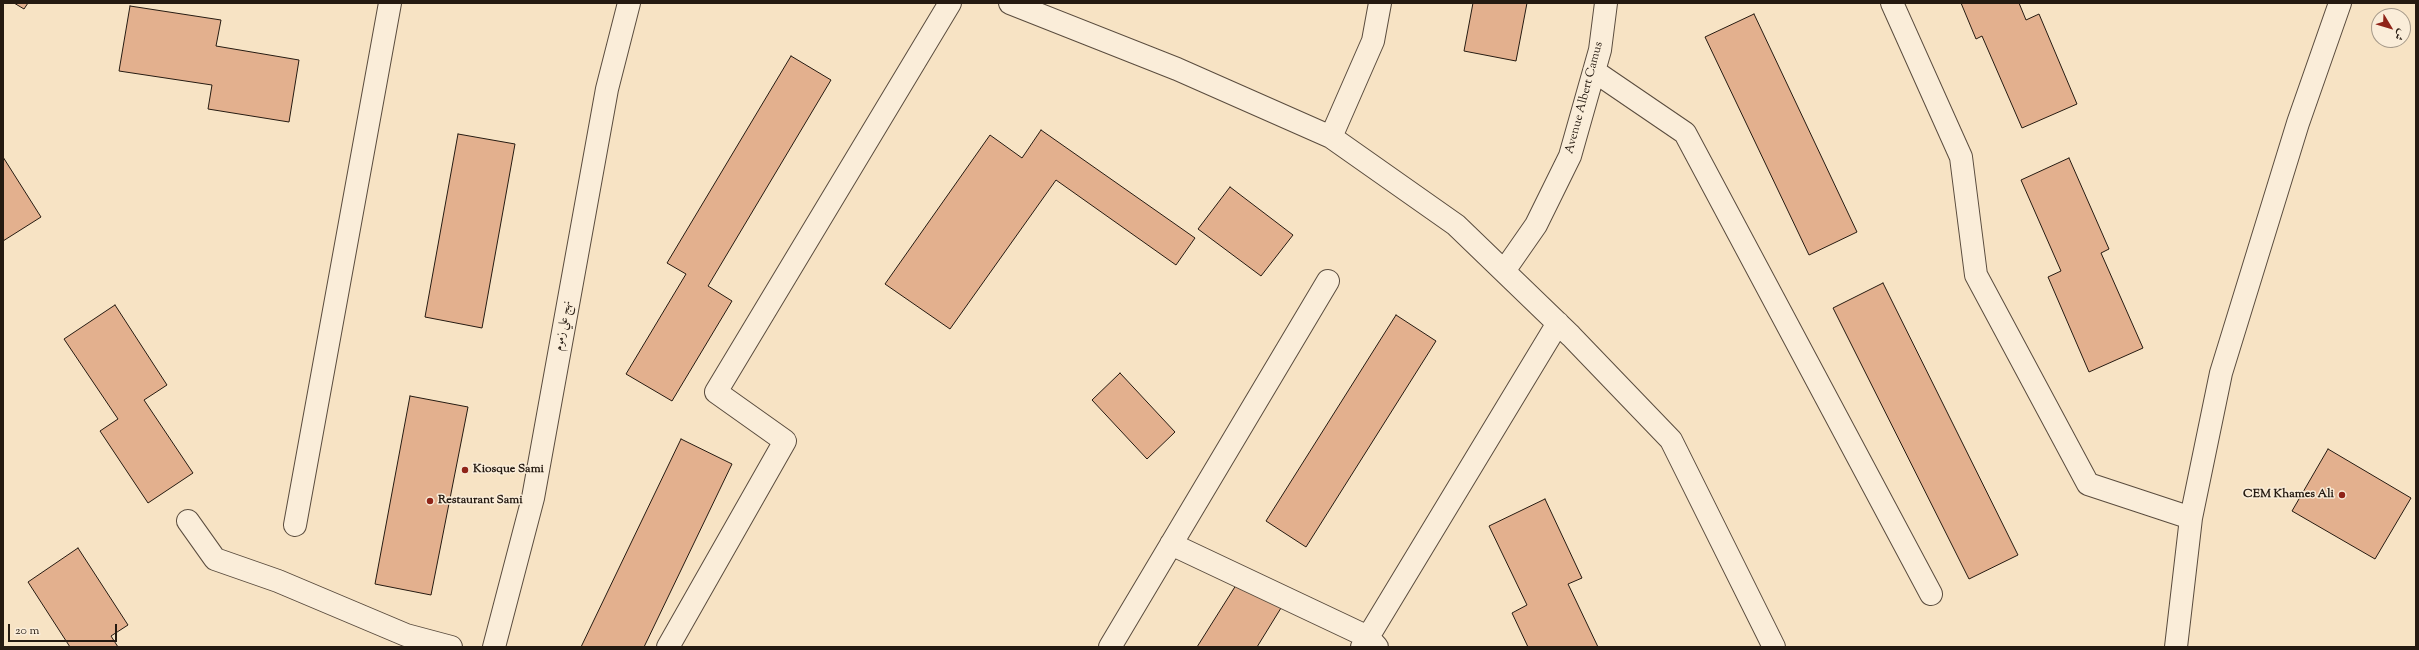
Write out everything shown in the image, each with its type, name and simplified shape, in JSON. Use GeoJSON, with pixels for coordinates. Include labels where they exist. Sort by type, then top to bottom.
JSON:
{"type":"FeatureCollection","features":[{"type":"Feature","properties":{"kind":"street"},"geometry":{"type":"LineString","coordinates":[[295,525],[390,3]]}},
{"type":"Feature","properties":{"kind":"street","name":"نهج علي زموم"},"geometry":{"type":"LineString","coordinates":[[494,647],[533,498],[607,89],[629,3]]}},
{"type":"Feature","properties":{"kind":"street"},"geometry":{"type":"LineString","coordinates":[[668,647],[785,441],[716,392],[950,3]]}},
{"type":"Feature","properties":{"kind":"street"},"geometry":{"type":"LineString","coordinates":[[1010,3],[1177,69],[1331,137],[1456,225],[1558,323],[1671,440],[1774,647]]}},
{"type":"Feature","properties":{"kind":"street"},"geometry":{"type":"LineString","coordinates":[[1331,137],[1373,42],[1380,3]]}},
{"type":"Feature","properties":{"kind":"street","name":"Avenue Albert Camus"},"geometry":{"type":"LineString","coordinates":[[1504,271],[1536,225],[1570,156],[1600,50],[1606,3]]}},
{"type":"Feature","properties":{"kind":"street"},"geometry":{"type":"LineString","coordinates":[[1892,3],[1961,157],[1976,275],[2088,484],[2191,518]]}},
{"type":"Feature","properties":{"kind":"street"},"geometry":{"type":"LineString","coordinates":[[2176,647],[2191,518],[2221,373],[2298,122],[2340,3]]}},
{"type":"Feature","properties":{"kind":"street"},"geometry":{"type":"LineString","coordinates":[[1594,71],[1685,133],[1931,594]]}},
{"type":"Feature","properties":{"kind":"street"},"geometry":{"type":"LineString","coordinates":[[1110,647],[1328,281]]}},
{"type":"Feature","properties":{"kind":"street"},"geometry":{"type":"LineString","coordinates":[[1171,544],[1369,644],[1558,323]]}},
{"type":"Feature","properties":{"kind":"street"},"geometry":{"type":"LineString","coordinates":[[188,521],[215,559],[278,581],[406,635],[451,647]]}},
{"type":"Feature","properties":{"kind":"building"},"geometry":{"type":"Polygon","coordinates":[[[14,3],[28,3],[24,9],[14,3]]]}},
{"type":"Feature","properties":{"kind":"building"},"geometry":{"type":"Polygon","coordinates":[[[1473,3],[1527,3],[1516,61],[1464,51],[1473,3]]]}},
{"type":"Feature","properties":{"kind":"building"},"geometry":{"type":"Polygon","coordinates":[[[1961,3],[2019,3],[2026,20],[2039,14],[2077,104],[2022,128],[1982,36],[1976,39],[1961,3]]]}},
{"type":"Feature","properties":{"kind":"building"},"geometry":{"type":"Polygon","coordinates":[[[130,6],[221,20],[216,46],[299,60],[289,122],[208,109],[212,85],[119,71],[130,6]]]}},
{"type":"Feature","properties":{"kind":"building"},"geometry":{"type":"Polygon","coordinates":[[[1754,14],[1857,232],[1809,255],[1705,37],[1754,14]]]}},
{"type":"Feature","properties":{"kind":"building"},"geometry":{"type":"Polygon","coordinates":[[[791,56],[831,80],[708,286],[732,301],[672,401],[626,374],[686,274],[667,263],[791,56]]]}},
{"type":"Feature","properties":{"kind":"building"},"geometry":{"type":"Polygon","coordinates":[[[1041,130],[1195,238],[1176,265],[1056,180],[950,329],[885,284],[990,135],[1022,158],[1041,130]]]}},
{"type":"Feature","properties":{"kind":"building"},"geometry":{"type":"Polygon","coordinates":[[[458,134],[515,144],[482,328],[425,317],[458,134]]]}},
{"type":"Feature","properties":{"kind":"building"},"geometry":{"type":"Polygon","coordinates":[[[3,157],[41,217],[3,241],[3,157]]]}},
{"type":"Feature","properties":{"kind":"building"},"geometry":{"type":"Polygon","coordinates":[[[2069,158],[2109,249],[2101,253],[2143,348],[2089,372],[2048,277],[2061,271],[2021,180],[2069,158]]]}},
{"type":"Feature","properties":{"kind":"building"},"geometry":{"type":"Polygon","coordinates":[[[1230,187],[1293,235],[1261,276],[1198,229],[1230,187]]]}},
{"type":"Feature","properties":{"kind":"building"},"geometry":{"type":"Polygon","coordinates":[[[1883,283],[2018,555],[1969,579],[1833,308],[1883,283]]]}},
{"type":"Feature","properties":{"kind":"building"},"geometry":{"type":"Polygon","coordinates":[[[115,305],[167,385],[144,400],[193,473],[148,503],[100,431],[118,419],[64,339],[115,305]]]}},
{"type":"Feature","properties":{"kind":"building"},"geometry":{"type":"Polygon","coordinates":[[[1396,315],[1436,341],[1306,547],[1266,521],[1396,315]]]}},
{"type":"Feature","properties":{"kind":"building"},"geometry":{"type":"Polygon","coordinates":[[[1120,373],[1175,432],[1147,459],[1092,400],[1120,373]]]}},
{"type":"Feature","properties":{"kind":"building"},"geometry":{"type":"Polygon","coordinates":[[[410,396],[468,407],[431,595],[375,584],[410,396]]]}},
{"type":"Feature","properties":{"kind":"building"},"geometry":{"type":"Polygon","coordinates":[[[681,439],[732,464],[644,647],[581,647],[681,439]]]}},
{"type":"Feature","properties":{"kind":"building"},"geometry":{"type":"Polygon","coordinates":[[[2328,449],[2411,498],[2375,559],[2292,511],[2328,449]]]}},
{"type":"Feature","properties":{"kind":"building"},"geometry":{"type":"Polygon","coordinates":[[[1545,499],[1582,578],[1568,584],[1598,647],[1528,647],[1512,613],[1527,605],[1489,526],[1545,499]]]}},
{"type":"Feature","properties":{"kind":"building"},"geometry":{"type":"Polygon","coordinates":[[[78,548],[128,625],[111,636],[118,647],[70,647],[28,582],[78,548]]]}},
{"type":"Feature","properties":{"kind":"building"},"geometry":{"type":"Polygon","coordinates":[[[1238,582],[1281,608],[1257,647],[1197,647],[1238,582]]]}},
{"type":"Feature","properties":{"kind":"place","name":"Kiosque Sami"},"geometry":{"type":"Point","coordinates":[465,470]}},
{"type":"Feature","properties":{"kind":"place","name":"CEM Khames Ali"},"geometry":{"type":"Point","coordinates":[2342,495]}},
{"type":"Feature","properties":{"kind":"place","name":"Restaurant Sami"},"geometry":{"type":"Point","coordinates":[430,501]}}]}
